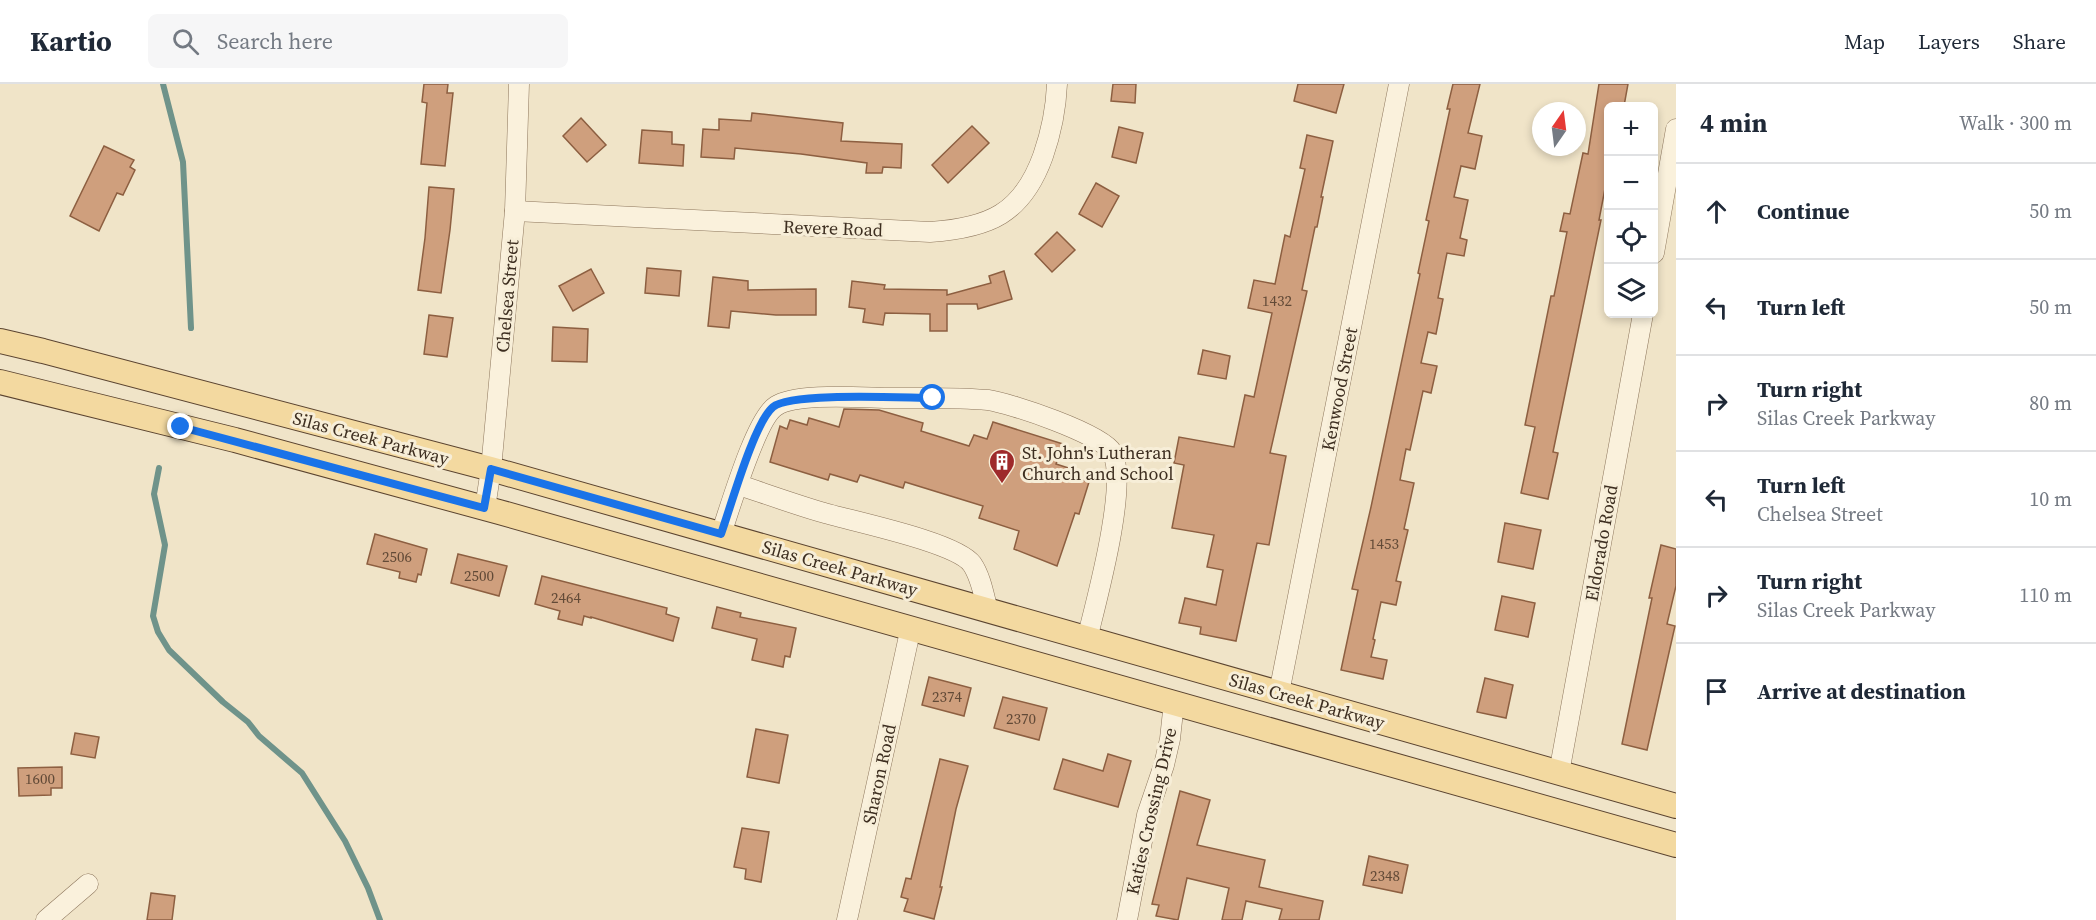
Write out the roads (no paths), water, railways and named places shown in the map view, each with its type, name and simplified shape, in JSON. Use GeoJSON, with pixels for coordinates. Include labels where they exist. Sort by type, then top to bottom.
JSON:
{"type":"FeatureCollection","features":[{"type":"Feature","properties":{"kind":"main road","name":"Silas Creek Parkway"},"geometry":{"type":"LineString","coordinates":[[0,341],[491,469],[1676,806]]}},
{"type":"Feature","properties":{"kind":"main road","name":"Silas Creek Parkway"},"geometry":{"type":"LineString","coordinates":[[0,382],[235,440],[484,508],[1676,845]]}},
{"type":"Feature","properties":{"kind":"street","name":"Chelsea Street"},"geometry":{"type":"LineString","coordinates":[[484,508],[491,469],[515,211],[519,84]]}},
{"type":"Feature","properties":{"kind":"street","name":"Revere Road"},"geometry":{"type":"LineString","coordinates":[[515,211],[919,231],[958,230],[1000,215],[1015,205],[1027,192],[1036,176],[1048,141],[1056,105],[1057,84]]}},
{"type":"Feature","properties":{"kind":"street","name":"Kenwood Street"},"geometry":{"type":"LineString","coordinates":[[1279,693],[1399,84]]}},
{"type":"Feature","properties":{"kind":"street"},"geometry":{"type":"LineString","coordinates":[[1658,226],[1676,129]]}},
{"type":"Feature","properties":{"kind":"street","name":"Eldorado Road"},"geometry":{"type":"LineString","coordinates":[[1559,773],[1641,318]]}},
{"type":"Feature","properties":{"kind":"street"},"geometry":{"type":"LineString","coordinates":[[721,534],[760,424],[774,407],[785,401],[829,397],[989,400],[1087,433],[1111,450],[1116,465],[1117,497],[1088,639]]}},
{"type":"Feature","properties":{"kind":"street"},"geometry":{"type":"LineString","coordinates":[[739,485],[823,513],[898,532],[955,552],[972,563],[988,611]]}},
{"type":"Feature","properties":{"kind":"street","name":"Sharon Road"},"geometry":{"type":"LineString","coordinates":[[847,920],[911,627]]}},
{"type":"Feature","properties":{"kind":"street","name":"Katies Crossing Drive"},"geometry":{"type":"LineString","coordinates":[[1126,920],[1147,815],[1170,739],[1174,702]]}},
{"type":"Feature","properties":{"kind":"street"},"geometry":{"type":"LineString","coordinates":[[46,920],[88,884]]}},
{"type":"Feature","properties":{"kind":"waterway"},"geometry":{"type":"LineString","coordinates":[[163,84],[183,162],[191,328]]}},
{"type":"Feature","properties":{"kind":"waterway"},"geometry":{"type":"LineString","coordinates":[[159,468],[154,494],[165,545],[153,616],[158,632],[169,650],[223,702],[248,722],[259,736],[302,773],[345,841],[368,888],[380,920]]}},
{"type":"Feature","properties":{"kind":"place","name":"St. John's Lutheran Church and School"},"geometry":{"type":"Point","coordinates":[1002,485]}}]}
